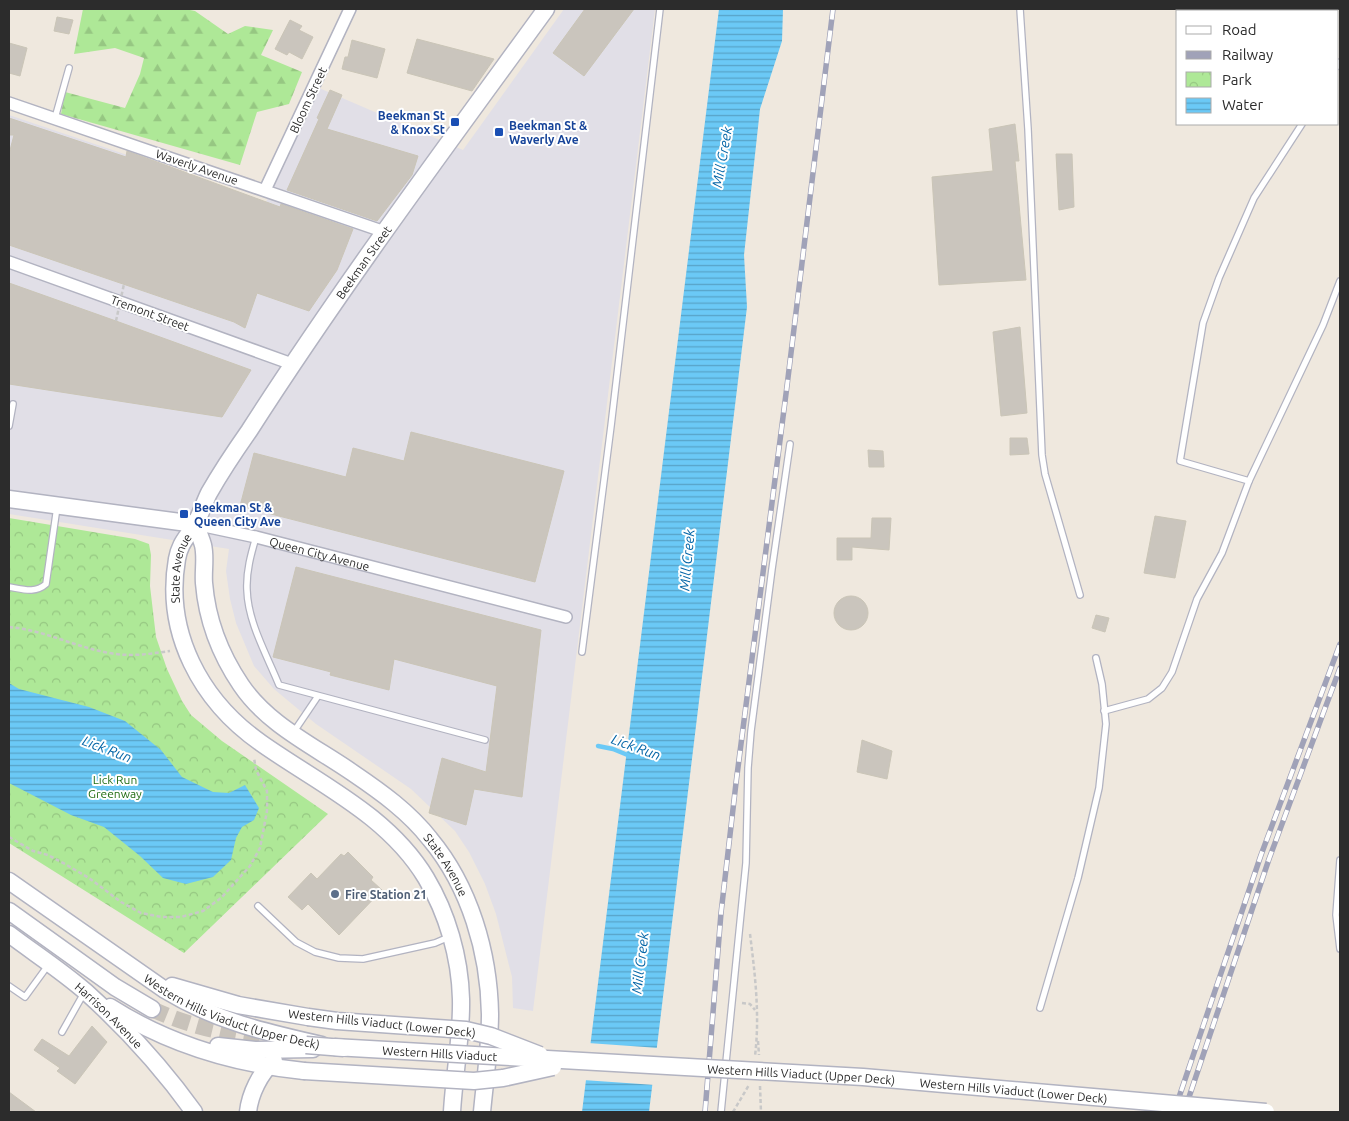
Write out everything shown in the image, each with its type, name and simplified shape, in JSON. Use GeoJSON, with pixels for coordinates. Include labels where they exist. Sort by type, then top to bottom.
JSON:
{"type":"FeatureCollection","features":[{"type":"Feature","properties":{"kind":"main road","name":"Beekman Street"},"geometry":{"type":"LineString","coordinates":[[195,524],[216,481],[292,364],[546,9]]}},
{"type":"Feature","properties":{"kind":"main road","name":"Queen City Avenue"},"geometry":{"type":"LineString","coordinates":[[9,499],[195,524]]}},
{"type":"Feature","properties":{"kind":"main road","name":"State Avenue"},"geometry":{"type":"LineString","coordinates":[[195,524],[203,546],[206,604],[215,638],[241,685],[266,713],[374,787],[397,806],[430,838],[455,875],[475,923],[484,955],[488,984],[490,1015],[482,1112]]}},
{"type":"Feature","properties":{"kind":"main road","name":"State Avenue"},"geometry":{"type":"LineString","coordinates":[[195,524],[181,543],[179,550],[175,582],[175,603],[182,642],[199,679],[211,696],[228,714],[259,742],[348,800],[396,838],[427,879],[436,899],[450,936],[460,980],[461,1001],[452,1112]]}},
{"type":"Feature","properties":{"kind":"main road","name":"Western Hills Viaduct (Upper Deck)"},"geometry":{"type":"LineString","coordinates":[[9,880],[133,968],[167,987],[189,1004],[219,1017],[270,1034],[334,1047]]}},
{"type":"Feature","properties":{"kind":"main road"},"geometry":{"type":"LineString","coordinates":[[9,911],[115,987],[152,1009]]}},
{"type":"Feature","properties":{"kind":"main road","name":"Harrison Avenue"},"geometry":{"type":"LineString","coordinates":[[9,934],[85,991],[142,1048],[175,1086],[194,1112]]}},
{"type":"Feature","properties":{"kind":"main road","name":"Western Hills Viaduct (Lower Deck)"},"geometry":{"type":"LineString","coordinates":[[167,987],[238,1005],[308,1017],[337,1021],[466,1030],[490,1036],[573,1065]]}},
{"type":"Feature","properties":{"kind":"main road"},"geometry":{"type":"LineString","coordinates":[[85,991],[124,1016],[160,1034],[181,1041]]}},
{"type":"Feature","properties":{"kind":"main road","name":"Western Hills Viaduct (Upper Deck)"},"geometry":{"type":"LineString","coordinates":[[181,1041],[247,1049],[287,1050],[334,1047],[863,1077],[1266,1112]]}},
{"type":"Feature","properties":{"kind":"main road","name":"Western Hills Viaduct (Lower Deck)"},"geometry":{"type":"LineString","coordinates":[[181,1041],[221,1056],[267,1067],[304,1071],[474,1081],[503,1078],[542,1068],[573,1065],[867,1079],[1245,1112]]}},
{"type":"Feature","properties":{"kind":"main road","name":"Western Hills Viaduct"},"geometry":{"type":"LineString","coordinates":[[306,1045],[573,1065]]}},
{"type":"Feature","properties":{"kind":"main road"},"geometry":{"type":"LineString","coordinates":[[248,1112],[253,1092],[267,1067],[287,1050]]}},
{"type":"Feature","properties":{"kind":"street","name":"Bloom Street"},"geometry":{"type":"LineString","coordinates":[[265,190],[350,9]]}},
{"type":"Feature","properties":{"kind":"street","name":"Waverly Avenue"},"geometry":{"type":"LineString","coordinates":[[9,103],[385,232]]}},
{"type":"Feature","properties":{"kind":"street","name":"Tremont Street"},"geometry":{"type":"LineString","coordinates":[[9,262],[292,364]]}},
{"type":"Feature","properties":{"kind":"street","name":"Queen City Avenue"},"geometry":{"type":"LineString","coordinates":[[195,524],[256,536],[566,617]]}},
{"type":"Feature","properties":{"kind":"lane"},"geometry":{"type":"LineString","coordinates":[[582,652],[611,426],[660,9]]}},
{"type":"Feature","properties":{"kind":"lane"},"geometry":{"type":"LineString","coordinates":[[1020,9],[1028,129],[1042,455],[1045,474],[1080,595]]}},
{"type":"Feature","properties":{"kind":"lane"},"geometry":{"type":"LineString","coordinates":[[55,118],[69,68]]}},
{"type":"Feature","properties":{"kind":"lane"},"geometry":{"type":"LineString","coordinates":[[1249,481],[1180,461],[1203,324],[1219,278],[1254,198],[1301,125]]}},
{"type":"Feature","properties":{"kind":"lane"},"geometry":{"type":"LineString","coordinates":[[1104,711],[1148,699],[1162,688],[1172,672],[1196,599],[1222,553],[1249,481],[1323,324],[1340,281]]}},
{"type":"Feature","properties":{"kind":"lane"},"geometry":{"type":"LineString","coordinates":[[9,426],[13,404]]}},
{"type":"Feature","properties":{"kind":"lane"},"geometry":{"type":"LineString","coordinates":[[721,1112],[746,863],[748,768],[751,731],[790,444]]}},
{"type":"Feature","properties":{"kind":"lane"},"geometry":{"type":"LineString","coordinates":[[9,587],[33,591],[46,584],[58,506]]}},
{"type":"Feature","properties":{"kind":"lane"},"geometry":{"type":"LineString","coordinates":[[256,536],[248,570],[246,590],[249,609],[279,685],[485,740]]}},
{"type":"Feature","properties":{"kind":"lane"},"geometry":{"type":"LineString","coordinates":[[1040,1008],[1078,878],[1099,788],[1106,724],[1102,684],[1096,658]]}},
{"type":"Feature","properties":{"kind":"lane"},"geometry":{"type":"LineString","coordinates":[[293,733],[318,696]]}},
{"type":"Feature","properties":{"kind":"lane"},"geometry":{"type":"LineString","coordinates":[[1340,860],[1336,915],[1340,949]]}},
{"type":"Feature","properties":{"kind":"lane"},"geometry":{"type":"LineString","coordinates":[[258,906],[296,942],[315,952],[339,958],[363,959],[435,943],[450,936]]}},
{"type":"Feature","properties":{"kind":"lane"},"geometry":{"type":"LineString","coordinates":[[9,986],[25,997],[49,964]]}},
{"type":"Feature","properties":{"kind":"lane"},"geometry":{"type":"LineString","coordinates":[[62,1032],[85,991]]}},
{"type":"Feature","properties":{"kind":"path"},"geometry":{"type":"LineString","coordinates":[[116,321],[124,284]]}},
{"type":"Feature","properties":{"kind":"path"},"geometry":{"type":"LineString","coordinates":[[9,627],[44,633],[111,654],[136,656],[170,651]]}},
{"type":"Feature","properties":{"kind":"path"},"geometry":{"type":"LineString","coordinates":[[9,837],[33,851],[48,855],[66,864],[89,878],[121,902],[141,913],[162,917],[181,917],[203,911],[221,898],[250,866],[260,848],[267,810],[267,791],[256,770],[254,758]]}},
{"type":"Feature","properties":{"kind":"path"},"geometry":{"type":"LineString","coordinates":[[749,925],[756,1005],[757,1035],[754,1059]]}},
{"type":"Feature","properties":{"kind":"path"},"geometry":{"type":"LineString","coordinates":[[734,1112],[751,1079]]}},
{"type":"Feature","properties":{"kind":"shaded area"},"geometry":{"type":"Polygon","coordinates":[[[564,9],[655,9],[533,1011],[513,1008],[512,977],[496,914],[485,884],[469,852],[455,831],[411,789],[316,724],[274,689],[254,666],[236,623],[230,599],[226,571],[229,549],[9,514],[9,115],[266,202],[319,88],[463,150],[564,9]]]}},
{"type":"Feature","properties":{"kind":"green space"},"geometry":{"type":"Polygon","coordinates":[[[83,9],[185,9],[195,11],[228,34],[245,26],[273,30],[261,55],[302,72],[289,104],[257,112],[240,165],[61,114],[65,92],[125,108],[140,74],[144,58],[115,48],[74,54],[83,9]]]}},
{"type":"Feature","properties":{"kind":"green space","name":"Lick Run Greenway"},"geometry":{"type":"Polygon","coordinates":[[[9,518],[135,539],[149,544],[151,555],[150,586],[156,637],[167,669],[182,701],[191,715],[222,741],[328,814],[184,953],[9,843],[9,518]]]}},
{"type":"Feature","properties":{"kind":"water","name":"Mill Creek"},"geometry":{"type":"Polygon","coordinates":[[[719,9],[783,9],[782,41],[760,109],[744,255],[747,307],[649,1112],[582,1112],[719,9]]]}},
{"type":"Feature","properties":{"kind":"water"},"geometry":{"type":"Polygon","coordinates":[[[9,683],[19,689],[89,707],[125,721],[161,750],[182,777],[213,792],[229,793],[245,785],[259,808],[254,820],[242,827],[236,838],[231,860],[213,877],[186,884],[163,878],[140,856],[104,827],[71,815],[9,783],[9,683]]]}},
{"type":"Feature","properties":{"kind":"pier"},"geometry":{"type":"Polygon","coordinates":[[[588,1043],[659,1048],[655,1085],[583,1080],[588,1043]]]}},
{"type":"Feature","properties":{"kind":"building"},"geometry":{"type":"Polygon","coordinates":[[[585,9],[634,9],[584,76],[553,53],[585,9]]]}},
{"type":"Feature","properties":{"kind":"building"},"geometry":{"type":"Polygon","coordinates":[[[57,17],[73,20],[69,34],[54,31],[57,17]]]}},
{"type":"Feature","properties":{"kind":"building"},"geometry":{"type":"Polygon","coordinates":[[[290,20],[302,26],[299,30],[313,37],[302,59],[289,52],[287,55],[275,49],[290,20]]]}},
{"type":"Feature","properties":{"kind":"building"},"geometry":{"type":"Polygon","coordinates":[[[417,39],[494,59],[472,91],[407,73],[417,39]]]}},
{"type":"Feature","properties":{"kind":"building"},"geometry":{"type":"Polygon","coordinates":[[[352,40],[385,49],[377,78],[342,69],[345,57],[348,57],[352,40]]]}},
{"type":"Feature","properties":{"kind":"building"},"geometry":{"type":"Polygon","coordinates":[[[9,43],[27,48],[20,76],[9,73],[9,43]]]}},
{"type":"Feature","properties":{"kind":"building"},"geometry":{"type":"Polygon","coordinates":[[[330,90],[342,95],[327,129],[418,156],[412,175],[377,221],[287,190],[330,90]]]}},
{"type":"Feature","properties":{"kind":"building"},"geometry":{"type":"Polygon","coordinates":[[[9,118],[126,157],[127,151],[280,207],[281,204],[353,229],[337,270],[309,311],[257,293],[245,328],[234,322],[9,245],[9,154],[14,135],[9,135],[9,118]]]}},
{"type":"Feature","properties":{"kind":"building"},"geometry":{"type":"Polygon","coordinates":[[[1015,124],[1019,161],[1015,161],[1026,280],[939,285],[932,177],[993,171],[989,129],[1015,124]]]}},
{"type":"Feature","properties":{"kind":"building"},"geometry":{"type":"Polygon","coordinates":[[[1056,154],[1072,154],[1074,207],[1059,210],[1056,154]]]}},
{"type":"Feature","properties":{"kind":"building"},"geometry":{"type":"Polygon","coordinates":[[[9,283],[251,370],[222,417],[9,384],[9,283]]]}},
{"type":"Feature","properties":{"kind":"building"},"geometry":{"type":"Polygon","coordinates":[[[1020,327],[1027,413],[1001,416],[993,332],[1020,327]]]}},
{"type":"Feature","properties":{"kind":"building"},"geometry":{"type":"Polygon","coordinates":[[[411,432],[564,471],[535,582],[240,506],[254,453],[346,477],[353,448],[404,461],[411,432]]]}},
{"type":"Feature","properties":{"kind":"building"},"geometry":{"type":"Polygon","coordinates":[[[1010,438],[1027,438],[1029,454],[1010,455],[1010,438]]]}},
{"type":"Feature","properties":{"kind":"building"},"geometry":{"type":"Polygon","coordinates":[[[868,450],[883,451],[884,467],[869,467],[868,450]]]}},
{"type":"Feature","properties":{"kind":"building"},"geometry":{"type":"Polygon","coordinates":[[[1155,516],[1186,521],[1175,578],[1144,573],[1155,516]]]}},
{"type":"Feature","properties":{"kind":"building"},"geometry":{"type":"Polygon","coordinates":[[[872,518],[891,518],[889,550],[852,547],[852,560],[837,560],[837,538],[871,538],[872,518]]]}},
{"type":"Feature","properties":{"kind":"building"},"geometry":{"type":"Polygon","coordinates":[[[296,567],[541,630],[522,797],[474,789],[466,825],[429,813],[442,758],[486,772],[497,686],[394,659],[389,690],[330,675],[331,672],[273,657],[296,567]]]}},
{"type":"Feature","properties":{"kind":"building"},"geometry":{"type":"Polygon","coordinates":[[[851,596],[858,597],[863,601],[867,606],[867,620],[863,625],[858,629],[851,630],[844,629],[839,625],[835,620],[834,613],[835,606],[839,601],[844,597],[851,596]]]}},
{"type":"Feature","properties":{"kind":"building"},"geometry":{"type":"Polygon","coordinates":[[[1096,615],[1109,618],[1105,632],[1092,628],[1096,615]]]}},
{"type":"Feature","properties":{"kind":"building"},"geometry":{"type":"Polygon","coordinates":[[[862,740],[892,751],[887,779],[857,772],[862,740]]]}},
{"type":"Feature","properties":{"kind":"building","name":"Fire Station 21"},"geometry":{"type":"Polygon","coordinates":[[[348,852],[373,877],[371,880],[382,890],[339,935],[308,904],[302,910],[288,897],[311,873],[317,879],[341,854],[344,856],[348,852]]]}},
{"type":"Feature","properties":{"kind":"building"},"geometry":{"type":"Polygon","coordinates":[[[92,1026],[107,1042],[75,1084],[57,1071],[60,1068],[34,1050],[42,1039],[69,1056],[92,1026]]]}},
{"type":"Feature","properties":{"kind":"building"},"geometry":{"type":"Polygon","coordinates":[[[9,1092],[36,1112],[9,1112],[9,1092]]]}},
{"type":"Feature","properties":{"kind":"waterway","name":"Lick Run"},"geometry":{"type":"LineString","coordinates":[[598,746],[613,749],[630,756]]}},
{"type":"Feature","properties":{"kind":"tunnel"},"geometry":{"type":"LineString","coordinates":[[152,1009],[200,1027],[284,1042]]}},
{"type":"Feature","properties":{"kind":"railway"},"geometry":{"type":"LineString","coordinates":[[705,1112],[721,913],[736,783],[833,9]]}},
{"type":"Feature","properties":{"kind":"railway"},"geometry":{"type":"LineString","coordinates":[[1174,1112],[1261,855],[1340,644]]}},
{"type":"Feature","properties":{"kind":"railway"},"geometry":{"type":"LineString","coordinates":[[1184,1112],[1269,859],[1340,668]]}},
{"type":"Feature","properties":{"kind":"place","name":"Beekman St & Knox St"},"geometry":{"type":"Point","coordinates":[455,122]}},
{"type":"Feature","properties":{"kind":"place","name":"Beekman St & Waverly Ave"},"geometry":{"type":"Point","coordinates":[499,132]}},
{"type":"Feature","properties":{"kind":"place","name":"Beekman St & Queen City Ave"},"geometry":{"type":"Point","coordinates":[184,514]}},
{"type":"Feature","properties":{"kind":"place","name":"Fire Station 21"},"geometry":{"type":"Point","coordinates":[335,894]}}]}
